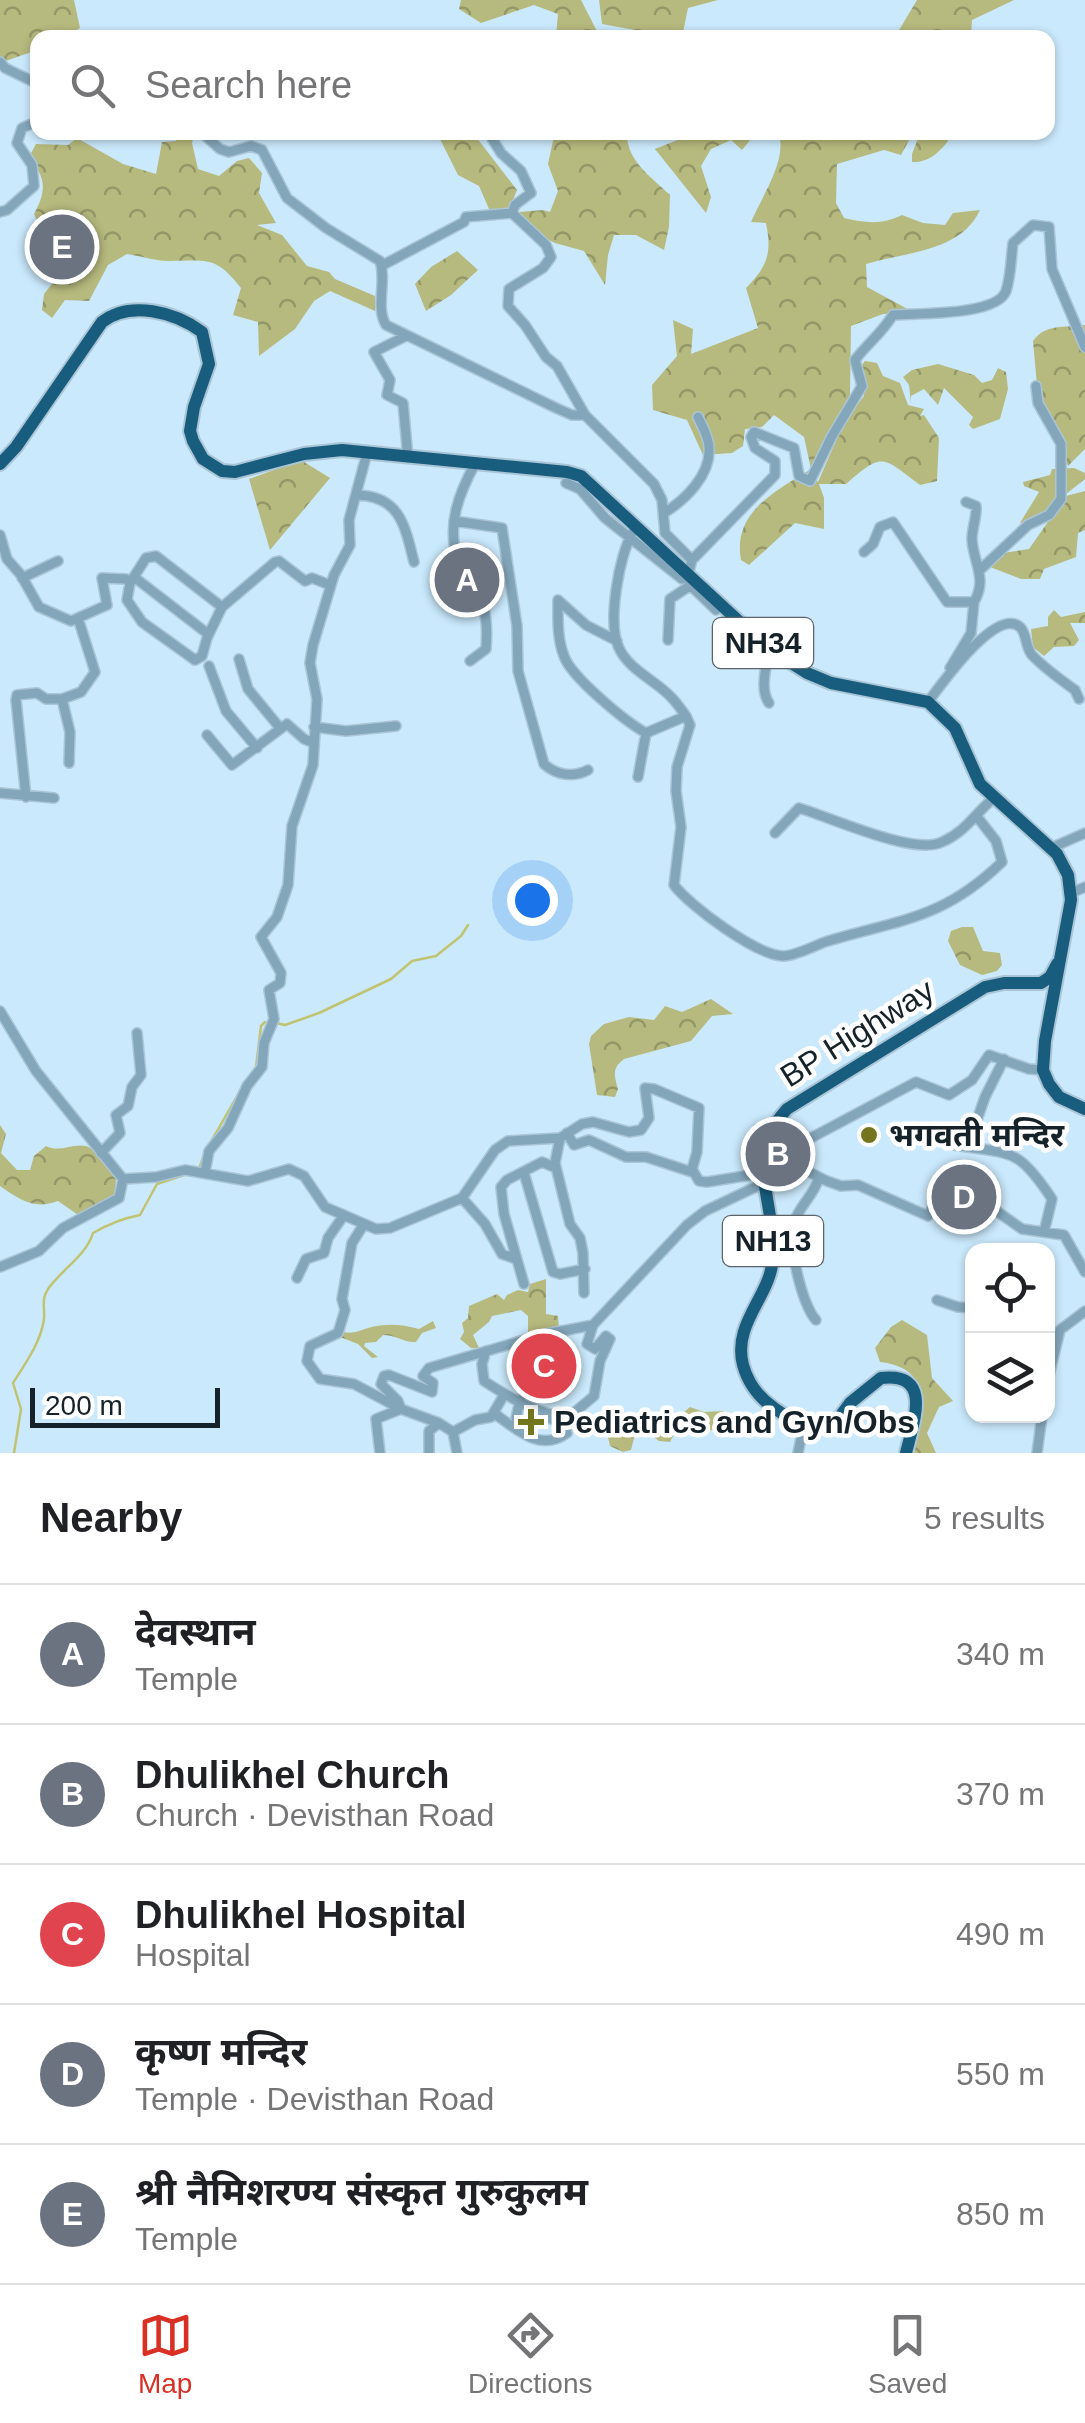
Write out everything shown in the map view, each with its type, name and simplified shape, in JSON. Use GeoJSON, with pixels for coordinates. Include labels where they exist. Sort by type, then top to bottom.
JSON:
{"type":"FeatureCollection","features":[{"type":"Feature","properties":{"kind":"highway","name":"NH34"},"geometry":{"type":"LineString","coordinates":[[0,464],[102,322],[121,312],[141,310],[190,324],[202,332],[209,364],[190,430],[196,450],[212,466],[235,472],[317,452],[342,450],[581,476],[687,580],[769,649],[831,683],[928,702]]}},
{"type":"Feature","properties":{"kind":"highway"},"geometry":{"type":"LineString","coordinates":[[928,702],[955,728],[980,784],[1050,848],[1064,867],[1071,893],[1042,1055],[1043,1070],[1059,1097],[1085,1109]]}},
{"type":"Feature","properties":{"kind":"highway"},"geometry":{"type":"LineString","coordinates":[[1029,984],[1050,977],[1064,948]]}},
{"type":"Feature","properties":{"kind":"highway","name":"BP Highway"},"geometry":{"type":"LineString","coordinates":[[804,1424],[797,1424],[765,1402],[746,1376],[742,1358],[742,1336],[774,1260],[763,1178],[766,1140],[774,1122],[786,1109],[984,988],[1004,983],[1029,984]]}},
{"type":"Feature","properties":{"kind":"highway"},"geometry":{"type":"LineString","coordinates":[[1029,984],[1043,992],[1051,1011]]}},
{"type":"Feature","properties":{"kind":"highway"},"geometry":{"type":"LineString","coordinates":[[804,1424],[838,1419],[850,1402],[870,1386],[881,1378],[893,1377],[910,1386],[917,1402],[906,1453]]}},
{"type":"Feature","properties":{"kind":"street"},"geometry":{"type":"LineString","coordinates":[[0,62],[30,80]]}},
{"type":"Feature","properties":{"kind":"street"},"geometry":{"type":"LineString","coordinates":[[0,212],[34,186],[32,165],[17,144],[22,128],[30,124]]}},
{"type":"Feature","properties":{"kind":"street"},"geometry":{"type":"LineString","coordinates":[[209,140],[228,152],[251,146],[262,150],[288,198],[382,265]]}},
{"type":"Feature","properties":{"kind":"street"},"geometry":{"type":"LineString","coordinates":[[493,140],[521,172],[531,193],[515,205],[512,213]]}},
{"type":"Feature","properties":{"kind":"street"},"geometry":{"type":"LineString","coordinates":[[382,265],[464,222],[466,216],[512,213],[546,245],[551,257],[543,268],[509,288],[508,306],[557,366],[585,415],[654,484],[664,513],[665,533],[692,560]]}},
{"type":"Feature","properties":{"kind":"street"},"geometry":{"type":"LineString","coordinates":[[668,640],[670,599],[687,580],[692,560],[775,475],[775,461],[755,448],[751,438],[754,432],[794,448],[799,476],[810,481],[862,386],[855,360],[876,341],[892,315],[965,311],[997,303],[1006,293],[1013,242],[1034,225],[1049,227],[1052,269],[1085,347]]}},
{"type":"Feature","properties":{"kind":"street"},"geometry":{"type":"LineString","coordinates":[[382,265],[381,317],[386,326],[556,408],[572,415],[585,415]]}},
{"type":"Feature","properties":{"kind":"street"},"geometry":{"type":"LineString","coordinates":[[404,337],[374,352],[390,380],[386,395],[403,403],[408,458]]}},
{"type":"Feature","properties":{"kind":"street"},"geometry":{"type":"LineString","coordinates":[[981,570],[1028,525],[1049,515],[1061,499],[1061,444],[1038,403],[1036,386]]}},
{"type":"Feature","properties":{"kind":"street"},"geometry":{"type":"LineString","coordinates":[[664,513],[684,500],[705,468],[710,446],[698,417]]}},
{"type":"Feature","properties":{"kind":"street"},"geometry":{"type":"LineString","coordinates":[[200,1171],[264,1060],[264,1042],[274,1020],[270,990],[281,980],[261,937],[277,917],[288,885],[292,826],[313,765],[316,686],[310,663],[330,585],[350,546],[349,520],[366,453]]}},
{"type":"Feature","properties":{"kind":"street"},"geometry":{"type":"LineString","coordinates":[[470,661],[486,649],[488,620],[474,585],[458,563],[453,534],[456,505],[476,462]]}},
{"type":"Feature","properties":{"kind":"street"},"geometry":{"type":"LineString","coordinates":[[566,482],[580,489],[605,518],[634,531],[617,581],[618,647],[644,676],[670,696],[690,725],[677,767],[680,827],[674,884],[683,897],[729,933],[782,956],[930,914],[954,901],[1002,862],[996,841],[978,818]]}},
{"type":"Feature","properties":{"kind":"street"},"geometry":{"type":"LineString","coordinates":[[356,495],[375,496],[394,508],[414,562]]}},
{"type":"Feature","properties":{"kind":"street"},"geometry":{"type":"LineString","coordinates":[[928,702],[971,633],[974,602],[980,592],[981,570],[972,539],[976,506],[966,502]]}},
{"type":"Feature","properties":{"kind":"street"},"geometry":{"type":"LineString","coordinates":[[454,521],[502,528],[517,626],[518,671],[544,764],[570,775],[588,770]]}},
{"type":"Feature","properties":{"kind":"street"},"geometry":{"type":"LineString","coordinates":[[864,552],[873,544],[880,528],[892,522],[947,602],[974,602]]}},
{"type":"Feature","properties":{"kind":"street"},"geometry":{"type":"LineString","coordinates":[[0,535],[7,559],[38,607],[66,621],[107,604],[102,578],[126,578],[208,634]]}},
{"type":"Feature","properties":{"kind":"street"},"geometry":{"type":"LineString","coordinates":[[222,607],[160,557],[146,558],[126,593],[133,611],[182,654],[199,660],[222,607],[279,561],[305,581],[312,578],[330,585]]}},
{"type":"Feature","properties":{"kind":"street"},"geometry":{"type":"LineString","coordinates":[[22,578],[58,561]]}},
{"type":"Feature","properties":{"kind":"street"},"geometry":{"type":"LineString","coordinates":[[687,580],[716,610]]}},
{"type":"Feature","properties":{"kind":"street"},"geometry":{"type":"LineString","coordinates":[[618,641],[586,625],[558,600],[558,638],[566,662],[646,733]]}},
{"type":"Feature","properties":{"kind":"street"},"geometry":{"type":"LineString","coordinates":[[26,797],[16,700],[18,696],[37,693],[46,699],[62,699],[81,692],[95,672],[78,618]]}},
{"type":"Feature","properties":{"kind":"street"},"geometry":{"type":"LineString","coordinates":[[947,675],[986,634],[1002,624],[1013,624],[1023,630],[1030,654],[1075,690],[1079,699]]}},
{"type":"Feature","properties":{"kind":"street"},"geometry":{"type":"LineString","coordinates":[[768,703],[763,688],[769,649]]}},
{"type":"Feature","properties":{"kind":"street"},"geometry":{"type":"LineString","coordinates":[[239,659],[248,689],[280,728]]}},
{"type":"Feature","properties":{"kind":"street"},"geometry":{"type":"LineString","coordinates":[[209,666],[226,711],[257,748]]}},
{"type":"Feature","properties":{"kind":"street"},"geometry":{"type":"LineString","coordinates":[[62,699],[70,732],[69,764]]}},
{"type":"Feature","properties":{"kind":"street"},"geometry":{"type":"LineString","coordinates":[[646,733],[686,716]]}},
{"type":"Feature","properties":{"kind":"street"},"geometry":{"type":"LineString","coordinates":[[207,735],[232,765],[289,725],[314,743]]}},
{"type":"Feature","properties":{"kind":"street"},"geometry":{"type":"LineString","coordinates":[[314,727],[346,731],[396,726]]}},
{"type":"Feature","properties":{"kind":"street"},"geometry":{"type":"LineString","coordinates":[[638,777],[646,733]]}},
{"type":"Feature","properties":{"kind":"street"},"geometry":{"type":"LineString","coordinates":[[0,793],[54,798]]}},
{"type":"Feature","properties":{"kind":"street"},"geometry":{"type":"LineString","coordinates":[[774,833],[799,808],[827,816],[848,828],[924,846],[940,844],[978,818],[984,805],[994,797]]}},
{"type":"Feature","properties":{"kind":"street"},"geometry":{"type":"LineString","coordinates":[[1050,848],[1085,833]]}},
{"type":"Feature","properties":{"kind":"street"},"geometry":{"type":"LineString","coordinates":[[1071,893],[1085,887]]}},
{"type":"Feature","properties":{"kind":"street"},"geometry":{"type":"LineString","coordinates":[[0,1010],[36,1071],[122,1179],[119,1198],[63,1228],[39,1251],[0,1267]]}},
{"type":"Feature","properties":{"kind":"street"},"geometry":{"type":"LineString","coordinates":[[102,1153],[120,1133],[116,1115],[128,1106],[132,1087],[141,1075],[137,1033]]}},
{"type":"Feature","properties":{"kind":"street"},"geometry":{"type":"LineString","coordinates":[[546,1414],[570,1416],[594,1396],[600,1362],[610,1339],[606,1336],[595,1349],[587,1344],[593,1325],[686,1225],[787,1161],[792,1148],[916,1082],[949,1094],[972,1080],[989,1055],[1043,1070]]}},
{"type":"Feature","properties":{"kind":"street"},"geometry":{"type":"LineString","coordinates":[[973,1148],[972,1134],[1004,1059]]}},
{"type":"Feature","properties":{"kind":"street"},"geometry":{"type":"LineString","coordinates":[[972,1080],[988,1089]]}},
{"type":"Feature","properties":{"kind":"street"},"geometry":{"type":"LineString","coordinates":[[122,1179],[200,1171],[248,1181],[276,1171],[298,1171],[319,1202],[376,1230],[390,1228],[462,1198],[495,1150],[508,1140],[563,1136],[593,1122],[629,1132],[641,1130],[650,1113],[645,1088],[654,1088],[700,1108],[692,1172]]}},
{"type":"Feature","properties":{"kind":"street"},"geometry":{"type":"LineString","coordinates":[[563,1136],[574,1144],[589,1140],[626,1157],[646,1157],[692,1172],[700,1181],[763,1178]]}},
{"type":"Feature","properties":{"kind":"street"},"geometry":{"type":"LineString","coordinates":[[563,1136],[555,1154],[556,1168],[570,1224],[580,1238],[584,1294]]}},
{"type":"Feature","properties":{"kind":"street"},"geometry":{"type":"LineString","coordinates":[[955,1145],[1009,1152],[1026,1165],[1052,1199],[1044,1232]]}},
{"type":"Feature","properties":{"kind":"street"},"geometry":{"type":"LineString","coordinates":[[787,1161],[820,1178],[841,1186],[858,1185],[928,1216],[940,1194],[988,1205],[1022,1229],[1064,1235],[1085,1272]]}},
{"type":"Feature","properties":{"kind":"street"},"geometry":{"type":"LineString","coordinates":[[524,1284],[500,1193],[507,1180],[542,1162],[556,1168]]}},
{"type":"Feature","properties":{"kind":"street"},"geometry":{"type":"LineString","coordinates":[[524,1173],[554,1272],[584,1270]]}},
{"type":"Feature","properties":{"kind":"street"},"geometry":{"type":"LineString","coordinates":[[816,1320],[810,1314],[796,1265],[792,1236],[794,1220],[814,1195],[820,1178]]}},
{"type":"Feature","properties":{"kind":"street"},"geometry":{"type":"LineString","coordinates":[[462,1198],[486,1224],[502,1254],[516,1259]]}},
{"type":"Feature","properties":{"kind":"street"},"geometry":{"type":"LineString","coordinates":[[297,1278],[306,1259],[324,1253],[328,1238],[344,1215]]}},
{"type":"Feature","properties":{"kind":"street"},"geometry":{"type":"LineString","coordinates":[[364,1224],[352,1244],[342,1299],[345,1310],[338,1332],[310,1346],[307,1362],[320,1378],[354,1384],[401,1410],[439,1423],[452,1432],[457,1453]]}},
{"type":"Feature","properties":{"kind":"street"},"geometry":{"type":"LineString","coordinates":[[937,1300],[965,1308]]}},
{"type":"Feature","properties":{"kind":"street"},"geometry":{"type":"LineString","coordinates":[[1055,1350],[1060,1330],[1085,1311]]}},
{"type":"Feature","properties":{"kind":"street"},"geometry":{"type":"LineString","coordinates":[[401,1410],[382,1384],[384,1376],[432,1392],[434,1386],[423,1376],[425,1370],[486,1350],[593,1325]]}},
{"type":"Feature","properties":{"kind":"street"},"geometry":{"type":"LineString","coordinates":[[1055,1328],[1060,1330]]}},
{"type":"Feature","properties":{"kind":"street"},"geometry":{"type":"LineString","coordinates":[[486,1350],[482,1364],[484,1380],[504,1395],[520,1400],[563,1424],[567,1432],[561,1438],[539,1442],[526,1438],[516,1418],[520,1400]]}},
{"type":"Feature","properties":{"kind":"street"},"geometry":{"type":"LineString","coordinates":[[452,1432],[491,1417],[504,1395]]}},
{"type":"Feature","properties":{"kind":"street"},"geometry":{"type":"LineString","coordinates":[[380,1453],[376,1419],[401,1410]]}},
{"type":"Feature","properties":{"kind":"street"},"geometry":{"type":"LineString","coordinates":[[494,1413],[520,1429]]}},
{"type":"Feature","properties":{"kind":"street"},"geometry":{"type":"LineString","coordinates":[[429,1453],[429,1431],[439,1423]]}},
{"type":"Feature","properties":{"kind":"street"},"geometry":{"type":"LineString","coordinates":[[1036,1453],[1041,1423]]}},
{"type":"Feature","properties":{"kind":"street"},"geometry":{"type":"LineString","coordinates":[[798,1453],[804,1424]]}},
{"type":"Feature","properties":{"kind":"green space"},"geometry":{"type":"Polygon","coordinates":[[[0,0],[74,0],[80,28],[30,30],[30,52],[0,63],[0,0]]]}},
{"type":"Feature","properties":{"kind":"green space"},"geometry":{"type":"Polygon","coordinates":[[[461,0],[581,0],[596,30],[557,30],[558,14],[534,5],[481,23],[459,9],[461,0]]]}},
{"type":"Feature","properties":{"kind":"green space"},"geometry":{"type":"Polygon","coordinates":[[[599,0],[718,0],[688,8],[683,30],[635,30],[602,24],[599,0]]]}},
{"type":"Feature","properties":{"kind":"green space"},"geometry":{"type":"Polygon","coordinates":[[[917,0],[1014,0],[972,20],[971,30],[899,30],[917,0]]]}},
{"type":"Feature","properties":{"kind":"green space"},"geometry":{"type":"Polygon","coordinates":[[[81,140],[123,164],[156,174],[162,142],[193,140],[198,169],[219,176],[237,161],[249,158],[262,173],[259,193],[276,223],[257,225],[282,235],[307,266],[329,272],[335,279],[375,296],[375,311],[330,291],[314,301],[295,329],[259,356],[258,322],[233,315],[241,288],[224,270],[210,262],[164,261],[127,254],[108,265],[89,301],[65,300],[52,318],[42,310],[44,294],[86,242],[63,214],[41,228],[34,214],[43,184],[29,157],[36,144],[68,145],[81,140]]]}},
{"type":"Feature","properties":{"kind":"green space"},"geometry":{"type":"Polygon","coordinates":[[[440,140],[478,140],[517,190],[507,215],[489,209],[479,186],[458,175],[440,140]]]}},
{"type":"Feature","properties":{"kind":"green space"},"geometry":{"type":"Polygon","coordinates":[[[553,140],[628,140],[635,160],[670,195],[664,250],[636,235],[614,235],[605,285],[584,251],[555,243],[519,225],[519,212],[550,212],[558,191],[548,164],[553,140]]]}},
{"type":"Feature","properties":{"kind":"green space"},"geometry":{"type":"Polygon","coordinates":[[[678,140],[731,140],[711,149],[701,166],[711,197],[706,213],[655,149],[678,140]]]}},
{"type":"Feature","properties":{"kind":"green space"},"geometry":{"type":"Polygon","coordinates":[[[731,140],[750,140],[742,150],[731,140]]]}},
{"type":"Feature","properties":{"kind":"green space"},"geometry":{"type":"Polygon","coordinates":[[[779,140],[909,140],[901,155],[884,150],[837,164],[836,203],[844,218],[874,222],[902,215],[923,223],[945,225],[953,213],[980,210],[971,224],[946,242],[866,264],[867,287],[915,313],[883,314],[851,326],[850,395],[829,434],[815,478],[818,482],[852,404],[857,405],[864,396],[861,366],[865,361],[877,363],[883,376],[900,383],[908,405],[924,409],[920,416],[924,415],[939,438],[937,481],[920,485],[898,468],[876,462],[846,484],[819,484],[824,498],[824,529],[795,523],[749,565],[741,560],[743,529],[771,495],[811,469],[804,437],[774,415],[762,427],[745,429],[743,446],[732,453],[703,455],[687,420],[653,410],[652,385],[677,356],[673,320],[693,329],[691,354],[758,328],[746,288],[764,265],[768,242],[766,223],[751,222],[777,165],[779,140]]]}},
{"type":"Feature","properties":{"kind":"green space"},"geometry":{"type":"Polygon","coordinates":[[[917,140],[948,140],[931,157],[919,162],[912,162],[917,140]]]}},
{"type":"Feature","properties":{"kind":"green space"},"geometry":{"type":"Polygon","coordinates":[[[457,251],[478,270],[426,311],[415,284],[431,267],[457,251]]]}},
{"type":"Feature","properties":{"kind":"green space"},"geometry":{"type":"Polygon","coordinates":[[[1085,325],[1085,449],[1068,466],[1038,396],[1033,341],[1050,329],[1085,325]]]}},
{"type":"Feature","properties":{"kind":"green space"},"geometry":{"type":"Polygon","coordinates":[[[938,364],[974,375],[982,383],[992,380],[998,368],[1006,372],[1008,389],[1000,419],[973,429],[969,425],[973,417],[944,388],[938,405],[924,389],[911,396],[911,404],[909,385],[903,377],[912,370],[938,364]]]}},
{"type":"Feature","properties":{"kind":"green space"},"geometry":{"type":"Polygon","coordinates":[[[301,460],[330,478],[270,550],[249,479],[301,460]]]}},
{"type":"Feature","properties":{"kind":"green space"},"geometry":{"type":"Polygon","coordinates":[[[1074,468],[1085,473],[1085,479],[1032,521],[1020,523],[1039,492],[1023,482],[1050,475],[1052,469],[1074,468]]]}},
{"type":"Feature","properties":{"kind":"green space"},"geometry":{"type":"Polygon","coordinates":[[[1085,491],[1085,530],[1078,533],[1076,557],[1044,569],[1040,579],[1021,579],[990,567],[1003,553],[1029,549],[1066,496],[1085,491]]]}},
{"type":"Feature","properties":{"kind":"green space"},"geometry":{"type":"Polygon","coordinates":[[[1054,610],[1061,617],[1085,612],[1085,623],[1070,623],[1079,640],[1074,646],[1054,647],[1044,656],[1033,647],[1031,629],[1048,626],[1048,617],[1054,610]]]}},
{"type":"Feature","properties":{"kind":"green space"},"geometry":{"type":"Polygon","coordinates":[[[973,927],[983,951],[1000,953],[1002,965],[997,971],[982,975],[960,965],[948,941],[951,931],[973,927]]]}},
{"type":"Feature","properties":{"kind":"green space"},"geometry":{"type":"Polygon","coordinates":[[[711,999],[733,1014],[712,1016],[691,1041],[624,1059],[616,1069],[615,1097],[597,1095],[589,1044],[591,1036],[604,1024],[629,1017],[654,1020],[665,1006],[682,1012],[711,999]]]}},
{"type":"Feature","properties":{"kind":"green space"},"geometry":{"type":"Polygon","coordinates":[[[0,1125],[6,1134],[1,1153],[17,1170],[30,1170],[34,1156],[46,1146],[86,1146],[116,1178],[115,1196],[81,1217],[58,1201],[34,1204],[14,1196],[0,1186],[0,1125]]]}},
{"type":"Feature","properties":{"kind":"green space"},"geometry":{"type":"Polygon","coordinates":[[[546,1279],[546,1314],[558,1316],[559,1330],[528,1333],[528,1316],[521,1310],[492,1316],[473,1335],[479,1348],[471,1348],[460,1339],[469,1306],[497,1294],[504,1300],[518,1290],[528,1292],[530,1284],[546,1279]]]}},
{"type":"Feature","properties":{"kind":"green space"},"geometry":{"type":"Polygon","coordinates":[[[902,1320],[927,1335],[932,1378],[953,1401],[939,1407],[927,1433],[936,1453],[914,1453],[922,1408],[918,1383],[898,1366],[880,1362],[875,1348],[891,1327],[902,1320]]]}},
{"type":"Feature","properties":{"kind":"green space"},"geometry":{"type":"Polygon","coordinates":[[[433,1321],[436,1328],[422,1333],[416,1342],[383,1335],[376,1342],[365,1343],[378,1357],[372,1358],[358,1344],[340,1337],[343,1332],[381,1325],[419,1329],[433,1321]]]}},
{"type":"Feature","properties":{"kind":"green space"},"geometry":{"type":"Polygon","coordinates":[[[690,1407],[704,1412],[724,1411],[722,1417],[727,1423],[707,1432],[701,1426],[691,1432],[678,1432],[670,1442],[659,1441],[642,1428],[636,1431],[631,1450],[623,1452],[610,1446],[608,1437],[613,1429],[630,1422],[627,1415],[651,1422],[673,1422],[690,1407]]]}},
{"type":"Feature","properties":{"kind":"waterway"},"geometry":{"type":"LineString","coordinates":[[276,1023],[285,1025],[319,1013],[391,979],[412,961],[436,956],[461,936],[468,925]]}},
{"type":"Feature","properties":{"kind":"waterway"},"geometry":{"type":"LineString","coordinates":[[252,1072],[265,1022]]}},
{"type":"Feature","properties":{"kind":"waterway"},"geometry":{"type":"LineString","coordinates":[[209,1145],[240,1091]]}},
{"type":"Feature","properties":{"kind":"waterway"},"geometry":{"type":"LineString","coordinates":[[200,1166],[205,1152]]}},
{"type":"Feature","properties":{"kind":"waterway"},"geometry":{"type":"LineString","coordinates":[[14,1453],[21,1409],[13,1383],[40,1336],[48,1289],[85,1249],[93,1233],[140,1215],[157,1184],[187,1174]]}},
{"type":"Feature","properties":{"kind":"place","name":"श्री नैमिशरण्य संस्कृत गुरुकुलम"},"geometry":{"type":"Point","coordinates":[62,247]}},
{"type":"Feature","properties":{"kind":"place","name":"देवस्थान"},"geometry":{"type":"Point","coordinates":[467,580]}},
{"type":"Feature","properties":{"kind":"place","name":"भगवती मन्दिर"},"geometry":{"type":"Point","coordinates":[869,1135]}},
{"type":"Feature","properties":{"kind":"place","name":"Dhulikhel Church"},"geometry":{"type":"Point","coordinates":[778,1154]}},
{"type":"Feature","properties":{"kind":"place","name":"कृष्ण मन्दिर"},"geometry":{"type":"Point","coordinates":[964,1197]}},
{"type":"Feature","properties":{"kind":"place","name":"Dhulikhel Hospital"},"geometry":{"type":"Point","coordinates":[544,1366]}},
{"type":"Feature","properties":{"kind":"place","name":"Pediatrics and Gyn/Obs"},"geometry":{"type":"Point","coordinates":[531,1422]}}]}
